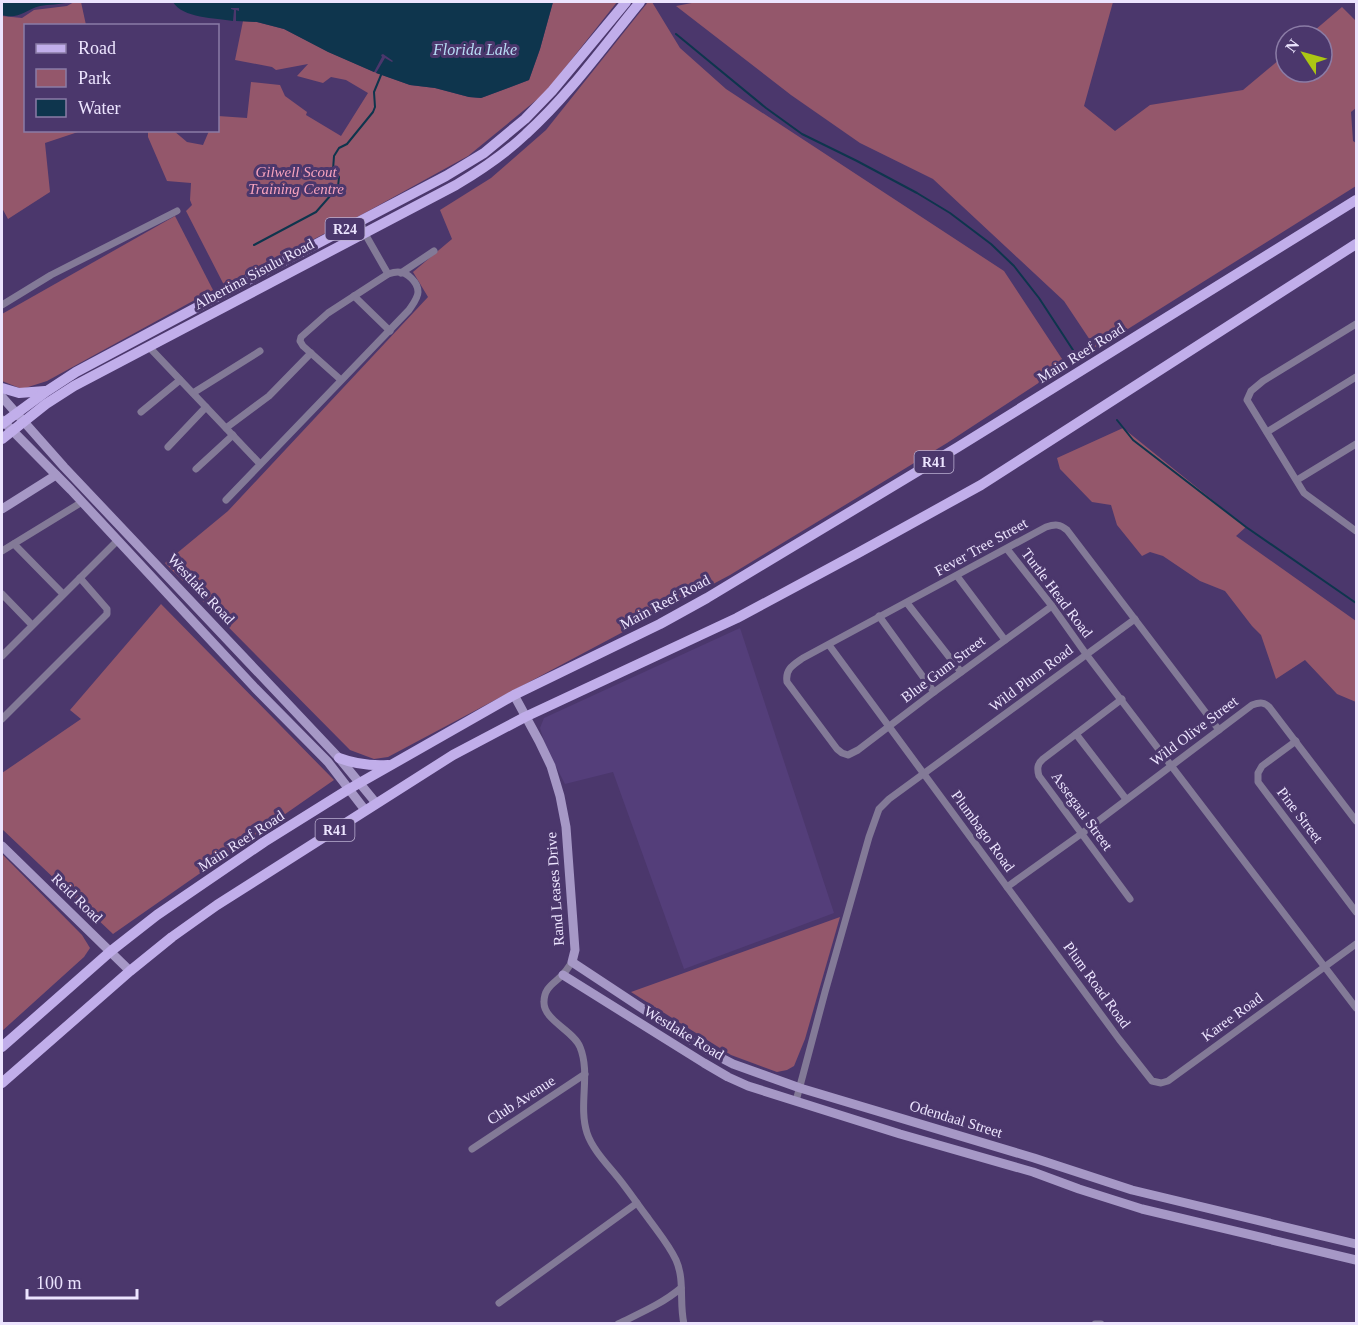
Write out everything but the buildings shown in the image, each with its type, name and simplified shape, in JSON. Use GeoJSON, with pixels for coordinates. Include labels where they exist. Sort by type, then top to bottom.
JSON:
{"type":"FeatureCollection","features":[{"type":"Feature","properties":{"kind":"main road","name":"Albertina Sisulu Road"},"geometry":{"type":"LineString","coordinates":[[2,439],[74,386],[149,347],[465,165],[502,139],[525,119],[552,91],[626,2]]}},
{"type":"Feature","properties":{"kind":"main road","name":"Albertina Sisulu Road"},"geometry":{"type":"LineString","coordinates":[[2,422],[76,372],[127,344],[362,226],[456,185],[489,164],[526,135],[545,115],[640,2]]}},
{"type":"Feature","properties":{"kind":"main road","name":"Main Reef Road"},"geometry":{"type":"LineString","coordinates":[[2,1047],[111,951],[157,915],[360,782],[514,695],[660,624],[707,598],[968,441],[1356,201]]}},
{"type":"Feature","properties":{"kind":"main road","name":"R41"},"geometry":{"type":"LineString","coordinates":[[2,1083],[172,937],[217,905],[453,755],[525,717],[737,618],[981,485],[1356,244]]}},
{"type":"Feature","properties":{"kind":"main road"},"geometry":{"type":"LineString","coordinates":[[2,388],[19,393],[46,391]]}},
{"type":"Feature","properties":{"kind":"main road"},"geometry":{"type":"LineString","coordinates":[[339,758],[373,766],[390,765]]}},
{"type":"Feature","properties":{"kind":"street"},"geometry":{"type":"LineString","coordinates":[[2,305],[51,275],[177,211]]}},
{"type":"Feature","properties":{"kind":"street"},"geometry":{"type":"LineString","coordinates":[[362,226],[388,274]]}},
{"type":"Feature","properties":{"kind":"street"},"geometry":{"type":"LineString","coordinates":[[402,273],[434,251]]}},
{"type":"Feature","properties":{"kind":"street"},"geometry":{"type":"LineString","coordinates":[[226,500],[409,310],[418,291],[416,284],[402,273],[388,274],[354,296],[323,318],[300,339],[301,344],[341,380]]}},
{"type":"Feature","properties":{"kind":"street"},"geometry":{"type":"LineString","coordinates":[[354,296],[390,331]]}},
{"type":"Feature","properties":{"kind":"street"},"geometry":{"type":"LineString","coordinates":[[1355,528],[1307,496],[1247,400],[1249,393],[1263,381],[1356,324]]}},
{"type":"Feature","properties":{"kind":"street"},"geometry":{"type":"LineString","coordinates":[[149,347],[261,464]]}},
{"type":"Feature","properties":{"kind":"street"},"geometry":{"type":"LineString","coordinates":[[193,393],[260,351]]}},
{"type":"Feature","properties":{"kind":"street"},"geometry":{"type":"LineString","coordinates":[[226,428],[269,396],[311,353]]}},
{"type":"Feature","properties":{"kind":"street"},"geometry":{"type":"LineString","coordinates":[[1267,432],[1356,377]]}},
{"type":"Feature","properties":{"kind":"street"},"geometry":{"type":"LineString","coordinates":[[141,412],[180,380]]}},
{"type":"Feature","properties":{"kind":"street","name":"Westlake Road"},"geometry":{"type":"LineString","coordinates":[[2,397],[339,758],[376,803]]}},
{"type":"Feature","properties":{"kind":"street"},"geometry":{"type":"LineString","coordinates":[[168,447],[206,407]]}},
{"type":"Feature","properties":{"kind":"street","name":"Westlake Road"},"geometry":{"type":"LineString","coordinates":[[2,422],[82,502],[255,688],[328,762],[365,810]]}},
{"type":"Feature","properties":{"kind":"street"},"geometry":{"type":"LineString","coordinates":[[196,469],[233,435]]}},
{"type":"Feature","properties":{"kind":"street"},"geometry":{"type":"LineString","coordinates":[[1296,480],[1356,444]]}},
{"type":"Feature","properties":{"kind":"street"},"geometry":{"type":"LineString","coordinates":[[2,509],[56,475]]}},
{"type":"Feature","properties":{"kind":"street"},"geometry":{"type":"LineString","coordinates":[[2,551],[82,502]]}},
{"type":"Feature","properties":{"kind":"street","name":"Fever Tree Street"},"geometry":{"type":"LineString","coordinates":[[851,754],[839,752],[787,682],[787,673],[792,666],[879,616],[908,603],[1053,524],[1063,527],[1219,730]]}},
{"type":"Feature","properties":{"kind":"street"},"geometry":{"type":"LineString","coordinates":[[2,656],[117,541]]}},
{"type":"Feature","properties":{"kind":"street"},"geometry":{"type":"LineString","coordinates":[[14,544],[63,594]]}},
{"type":"Feature","properties":{"kind":"street","name":"Turtle Head Road"},"geometry":{"type":"LineString","coordinates":[[1007,549],[1086,654]]}},
{"type":"Feature","properties":{"kind":"street"},"geometry":{"type":"LineString","coordinates":[[957,576],[1005,640]]}},
{"type":"Feature","properties":{"kind":"street"},"geometry":{"type":"LineString","coordinates":[[2,719],[107,614],[107,609],[80,578]]}},
{"type":"Feature","properties":{"kind":"street"},"geometry":{"type":"LineString","coordinates":[[2,594],[32,625]]}},
{"type":"Feature","properties":{"kind":"street"},"geometry":{"type":"LineString","coordinates":[[908,603],[960,672]]}},
{"type":"Feature","properties":{"kind":"street","name":"Blue Gum Street"},"geometry":{"type":"LineString","coordinates":[[851,754],[1052,606]]}},
{"type":"Feature","properties":{"kind":"street"},"geometry":{"type":"LineString","coordinates":[[879,616],[934,692]]}},
{"type":"Feature","properties":{"kind":"street"},"geometry":{"type":"LineString","coordinates":[[1086,654],[1135,618]]}},
{"type":"Feature","properties":{"kind":"street","name":"Plumbago Road"},"geometry":{"type":"LineString","coordinates":[[829,645],[1021,905]]}},
{"type":"Feature","properties":{"kind":"street","name":"Wild Plum Road"},"geometry":{"type":"LineString","coordinates":[[796,1101],[840,936],[881,806],[1086,654],[1356,1008]]}},
{"type":"Feature","properties":{"kind":"street","name":"Rand Leases Drive"},"geometry":{"type":"LineString","coordinates":[[514,695],[551,766],[566,827],[575,950],[572,962],[545,994],[546,1011],[579,1043],[583,1054],[585,1074],[583,1093],[588,1135],[608,1166],[671,1250],[679,1268],[684,1323]]}},
{"type":"Feature","properties":{"kind":"street","name":"Assegaai Street"},"geometry":{"type":"LineString","coordinates":[[1122,699],[1043,759],[1037,769],[1081,834],[1130,899]]}},
{"type":"Feature","properties":{"kind":"street","name":"Wild Olive Street"},"geometry":{"type":"LineString","coordinates":[[1007,886],[1081,834],[1252,705],[1260,702],[1270,708],[1356,820]]}},
{"type":"Feature","properties":{"kind":"street"},"geometry":{"type":"LineString","coordinates":[[1076,734],[1126,799]]}},
{"type":"Feature","properties":{"kind":"street","name":"Pine Street"},"geometry":{"type":"LineString","coordinates":[[1296,741],[1260,769],[1257,776],[1258,782],[1356,912]]}},
{"type":"Feature","properties":{"kind":"street","name":"Reid Road"},"geometry":{"type":"LineString","coordinates":[[2,846],[130,971]]}},
{"type":"Feature","properties":{"kind":"street","name":"Plum Road Road"},"geometry":{"type":"LineString","coordinates":[[1021,905],[1152,1081]]}},
{"type":"Feature","properties":{"kind":"street","name":"Karee Road"},"geometry":{"type":"LineString","coordinates":[[1152,1081],[1161,1083],[1168,1081],[1356,944]]}},
{"type":"Feature","properties":{"kind":"street","name":"Odendaal Street"},"geometry":{"type":"LineString","coordinates":[[572,962],[733,1065],[800,1088],[1034,1158],[1132,1190],[1356,1244]]}},
{"type":"Feature","properties":{"kind":"street","name":"Westlake Road"},"geometry":{"type":"LineString","coordinates":[[563,975],[728,1077],[748,1086],[796,1101]]}},
{"type":"Feature","properties":{"kind":"street","name":"Club Avenue"},"geometry":{"type":"LineString","coordinates":[[472,1149],[585,1074]]}},
{"type":"Feature","properties":{"kind":"street","name":"Odendaal Street"},"geometry":{"type":"LineString","coordinates":[[796,1101],[1033,1172],[1142,1209],[1356,1260]]}},
{"type":"Feature","properties":{"kind":"street"},"geometry":{"type":"LineString","coordinates":[[499,1303],[637,1203]]}},
{"type":"Feature","properties":{"kind":"street"},"geometry":{"type":"LineString","coordinates":[[618,1323],[656,1306],[681,1288]]}},
{"type":"Feature","properties":{"kind":"street"},"geometry":{"type":"LineString","coordinates":[[1095,1323],[1101,1323]]}},
{"type":"Feature","properties":{"kind":"shaded area"},"geometry":{"type":"Polygon","coordinates":[[[740,628],[834,913],[684,969],[613,772],[565,784],[546,747],[540,728],[544,718],[740,628]]]}},
{"type":"Feature","properties":{"kind":"green space"},"geometry":{"type":"Polygon","coordinates":[[[74,2],[81,2],[86,24],[24,24],[24,132],[78,132],[45,143],[50,192],[8,219],[2,208],[2,16],[22,18],[34,10],[67,6],[74,2]]]}},
{"type":"Feature","properties":{"kind":"green space","name":"Gilwell Scout Training Centre"},"geometry":{"type":"Polygon","coordinates":[[[553,2],[617,2],[545,93],[468,156],[361,215],[224,285],[186,211],[192,205],[191,183],[167,181],[148,137],[148,132],[175,132],[187,142],[203,145],[209,132],[219,132],[219,116],[247,118],[251,82],[280,85],[285,96],[307,112],[306,115],[341,136],[368,93],[346,80],[331,77],[323,83],[297,76],[308,64],[276,70],[272,67],[235,60],[243,21],[284,29],[374,72],[410,85],[435,88],[469,97],[481,98],[529,80],[553,2]]]}},
{"type":"Feature","properties":{"kind":"green space"},"geometry":{"type":"Polygon","coordinates":[[[648,2],[652,2],[680,48],[726,89],[1004,271],[1066,365],[947,443],[730,575],[388,757],[374,759],[350,750],[165,563],[228,511],[428,297],[413,272],[452,239],[440,210],[491,178],[546,130],[648,2]]]}},
{"type":"Feature","properties":{"kind":"green space"},"geometry":{"type":"Polygon","coordinates":[[[697,2],[1113,2],[1084,106],[1115,131],[1150,105],[1243,90],[1274,64],[1274,84],[1334,84],[1334,24],[1322,24],[1342,7],[1356,21],[1356,108],[1351,112],[1353,141],[1356,143],[1356,186],[1096,349],[1064,301],[933,179],[860,143],[791,95],[676,6],[697,2]]]}},
{"type":"Feature","properties":{"kind":"green space"},"geometry":{"type":"Polygon","coordinates":[[[175,216],[213,290],[47,381],[22,389],[2,381],[2,314],[175,216]]]}},
{"type":"Feature","properties":{"kind":"green space"},"geometry":{"type":"Polygon","coordinates":[[[1123,428],[1246,527],[1236,536],[1356,621],[1356,702],[1337,694],[1305,660],[1276,679],[1261,635],[1225,591],[1200,581],[1163,556],[1150,552],[1142,556],[1117,525],[1111,505],[1092,502],[1060,469],[1057,458],[1123,428]]]}},
{"type":"Feature","properties":{"kind":"green space"},"geometry":{"type":"Polygon","coordinates":[[[161,604],[334,780],[113,934],[2,829],[2,773],[81,719],[70,710],[161,604]]]}},
{"type":"Feature","properties":{"kind":"green space"},"geometry":{"type":"Polygon","coordinates":[[[2,854],[82,935],[90,948],[84,957],[2,1031],[2,854]]]}},
{"type":"Feature","properties":{"kind":"green space"},"geometry":{"type":"Polygon","coordinates":[[[840,917],[805,1039],[794,1066],[787,1070],[777,1072],[731,1055],[631,992],[840,917]]]}},
{"type":"Feature","properties":{"kind":"water"},"geometry":{"type":"Polygon","coordinates":[[[2,2],[69,2],[40,6],[21,14],[8,16],[2,15],[2,2]]]}},
{"type":"Feature","properties":{"kind":"water","name":"Florida Lake"},"geometry":{"type":"Polygon","coordinates":[[[173,2],[553,2],[529,80],[481,98],[410,85],[376,73],[385,58],[393,61],[383,54],[374,72],[284,29],[257,22],[236,21],[236,10],[239,11],[239,8],[231,8],[234,10],[233,21],[191,14],[177,7],[173,2]]]}},
{"type":"Feature","properties":{"kind":"waterway"},"geometry":{"type":"LineString","coordinates":[[676,34],[766,108],[802,134],[917,193],[950,213],[991,244],[1014,266],[1039,298],[1073,350]]}},
{"type":"Feature","properties":{"kind":"waterway"},"geometry":{"type":"LineString","coordinates":[[254,245],[316,212],[338,187],[339,177],[333,170],[334,156],[373,112],[374,92],[381,75]]}},
{"type":"Feature","properties":{"kind":"waterway"},"geometry":{"type":"LineString","coordinates":[[1117,420],[1133,440],[1246,527],[1356,603]]}}]}
